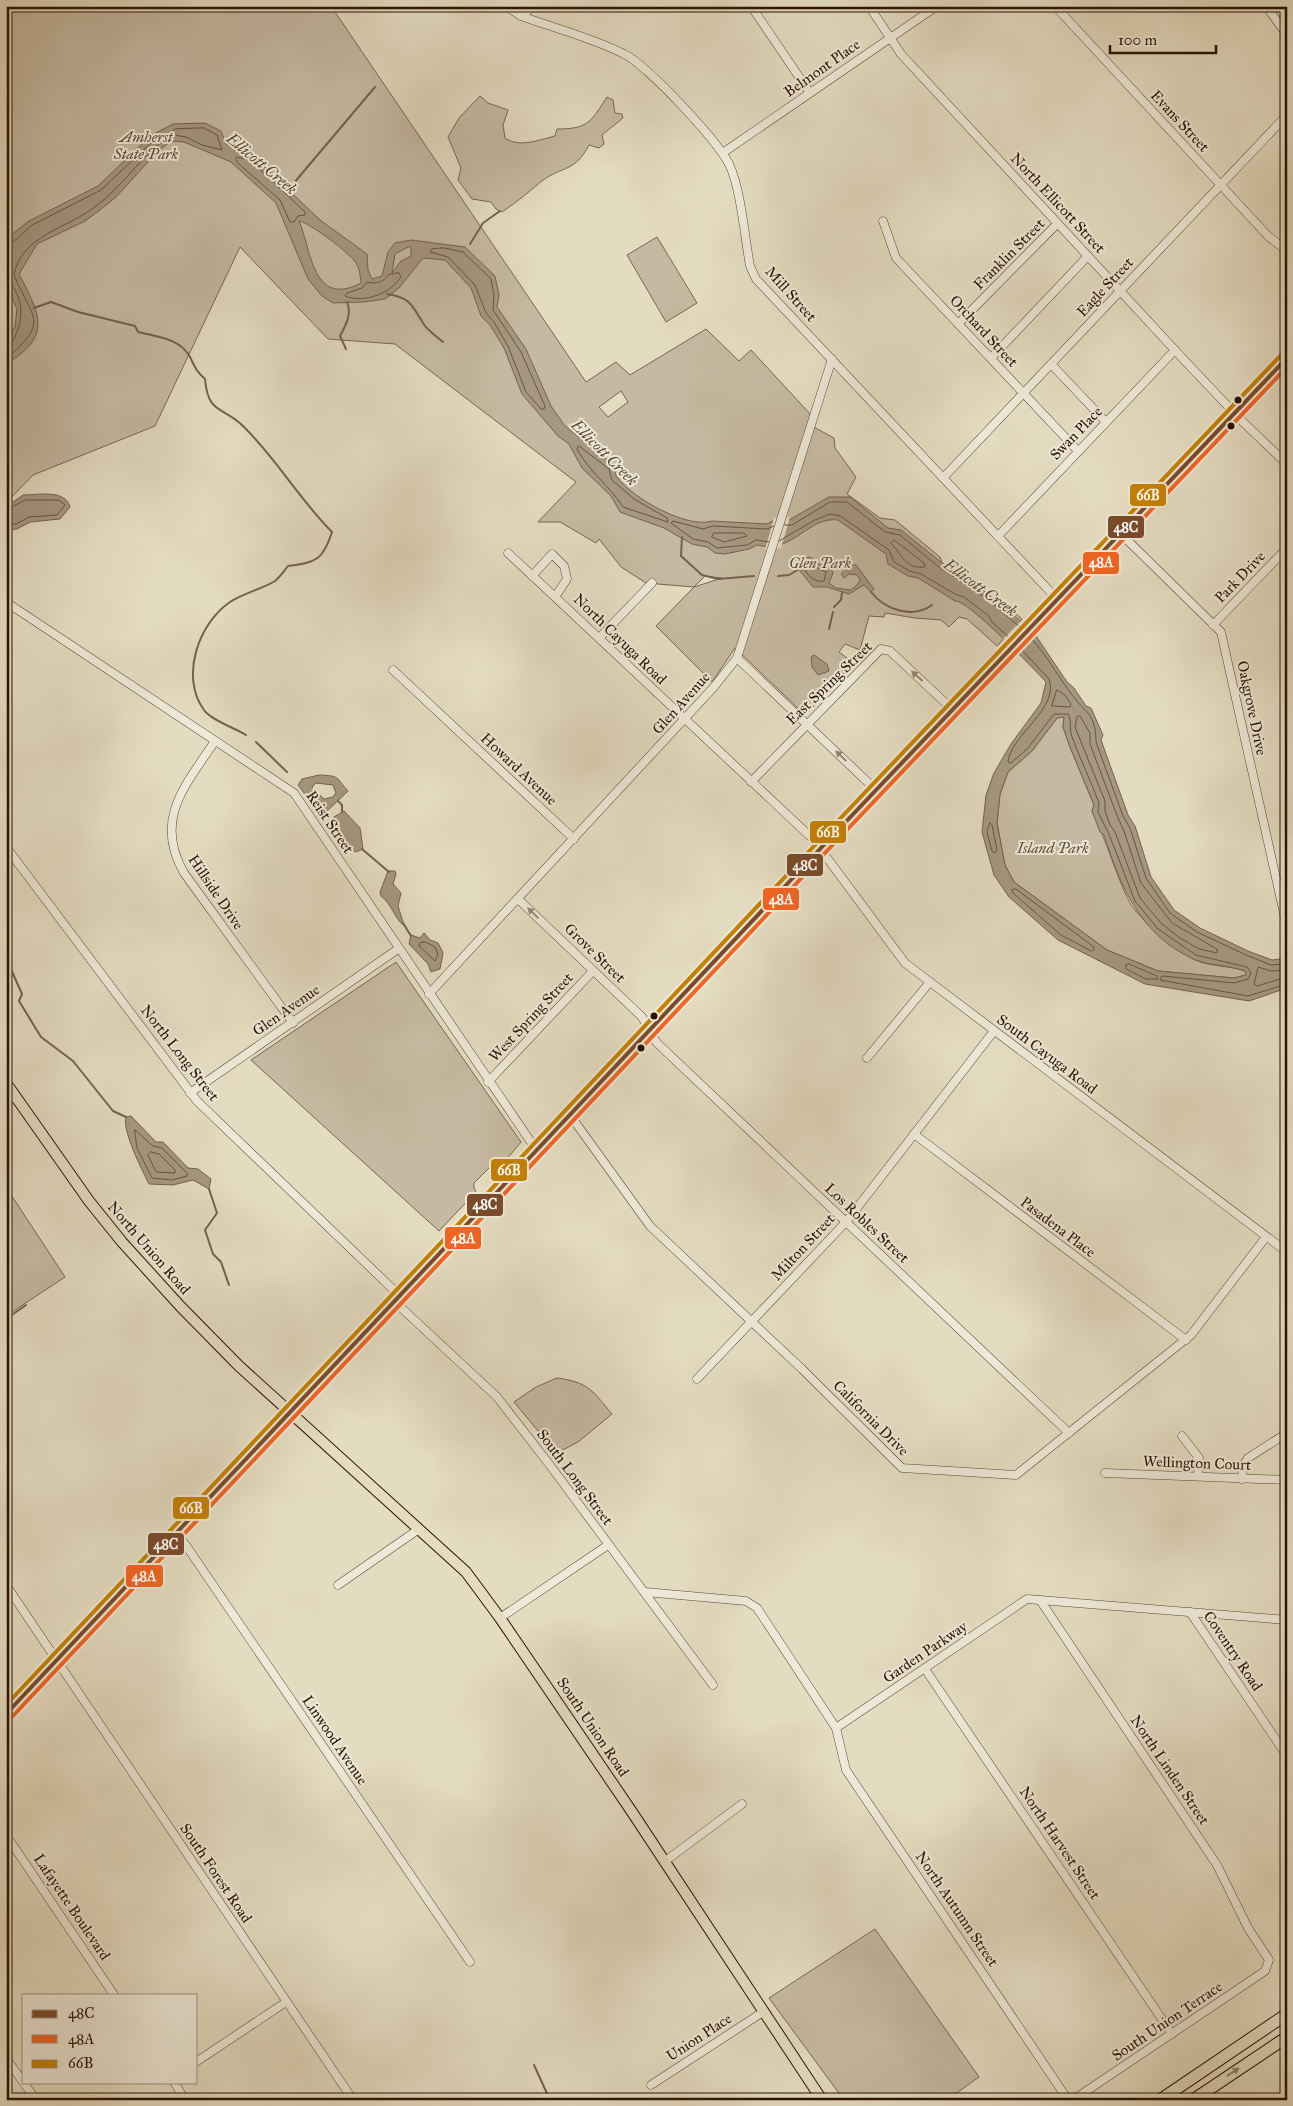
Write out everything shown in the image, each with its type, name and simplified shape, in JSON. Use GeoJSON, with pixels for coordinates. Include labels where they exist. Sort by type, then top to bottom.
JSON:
{"type":"FeatureCollection","features":[{"type":"Feature","properties":{"kind":"highway"},"geometry":{"type":"LineString","coordinates":[[1160,2100],[1287,2014]]}},
{"type":"Feature","properties":{"kind":"highway"},"geometry":{"type":"LineString","coordinates":[[1193,2100],[1287,2037]]}},
{"type":"Feature","properties":{"kind":"main road"},"geometry":{"type":"LineString","coordinates":[[6,1714],[820,848],[1287,358]]}},
{"type":"Feature","properties":{"kind":"main road","name":"North Union Road"},"geometry":{"type":"LineString","coordinates":[[6,1083],[70,1175],[122,1242],[210,1337],[290,1413]]}},
{"type":"Feature","properties":{"kind":"main road","name":"South Union Road"},"geometry":{"type":"LineString","coordinates":[[290,1413],[466,1572],[500,1618],[822,2100]]}},
{"type":"Feature","properties":{"kind":"street","name":"Mill Street"},"geometry":{"type":"LineString","coordinates":[[506,6],[521,16],[625,54],[649,73],[724,152],[731,168],[750,266],[756,279],[1057,599]]}},
{"type":"Feature","properties":{"kind":"street"},"geometry":{"type":"LineString","coordinates":[[521,16],[534,6]]}},
{"type":"Feature","properties":{"kind":"street"},"geometry":{"type":"LineString","coordinates":[[750,6],[810,93]]}},
{"type":"Feature","properties":{"kind":"street","name":"North Ellicott Street"},"geometry":{"type":"LineString","coordinates":[[869,6],[901,54],[1234,413],[1287,464]]}},
{"type":"Feature","properties":{"kind":"street","name":"Belmont Place"},"geometry":{"type":"LineString","coordinates":[[724,152],[937,6]]}},
{"type":"Feature","properties":{"kind":"street","name":"Evans Street"},"geometry":{"type":"LineString","coordinates":[[1055,6],[1221,186],[1283,249],[1287,256]]}},
{"type":"Feature","properties":{"kind":"street"},"geometry":{"type":"LineString","coordinates":[[1266,6],[1287,35]]}},
{"type":"Feature","properties":{"kind":"street","name":"Eagle Street"},"geometry":{"type":"LineString","coordinates":[[944,478],[1287,116]]}},
{"type":"Feature","properties":{"kind":"street","name":"Orchard Street"},"geometry":{"type":"LineString","coordinates":[[883,220],[896,258],[1078,451]]}},
{"type":"Feature","properties":{"kind":"street","name":"Franklin Street"},"geometry":{"type":"LineString","coordinates":[[958,324],[1057,224]]}},
{"type":"Feature","properties":{"kind":"street"},"geometry":{"type":"LineString","coordinates":[[991,358],[1088,256]]}},
{"type":"Feature","properties":{"kind":"street","name":"Swan Place"},"geometry":{"type":"LineString","coordinates":[[998,536],[1175,350]]}},
{"type":"Feature","properties":{"kind":"street","name":"Glen Avenue"},"geometry":{"type":"LineString","coordinates":[[429,994],[729,670],[737,658],[832,359]]}},
{"type":"Feature","properties":{"kind":"street"},"geometry":{"type":"LineString","coordinates":[[1052,364],[1106,422]]}},
{"type":"Feature","properties":{"kind":"street","name":"Oakgrove Drive"},"geometry":{"type":"LineString","coordinates":[[1120,533],[1221,632],[1287,927]]}},
{"type":"Feature","properties":{"kind":"street","name":"Park Drive"},"geometry":{"type":"LineString","coordinates":[[1213,625],[1287,548]]}},
{"type":"Feature","properties":{"kind":"street","name":"North Cayuga Road"},"geometry":{"type":"LineString","coordinates":[[508,554],[820,848]]}},
{"type":"Feature","properties":{"kind":"street"},"geometry":{"type":"LineString","coordinates":[[532,576],[552,554],[564,566],[566,579],[555,597]]}},
{"type":"Feature","properties":{"kind":"street"},"geometry":{"type":"LineString","coordinates":[[599,638],[652,583]]}},
{"type":"Feature","properties":{"kind":"street","name":"Reist Street"},"geometry":{"type":"LineString","coordinates":[[6,602],[294,793],[536,1151]]}},
{"type":"Feature","properties":{"kind":"street","name":"East Spring Street"},"geometry":{"type":"LineString","coordinates":[[751,782],[879,649],[890,651],[953,710]]}},
{"type":"Feature","properties":{"kind":"street"},"geometry":{"type":"LineString","coordinates":[[737,658],[876,790]]}},
{"type":"Feature","properties":{"kind":"street","name":"Howard Avenue"},"geometry":{"type":"LineString","coordinates":[[393,670],[574,839]]}},
{"type":"Feature","properties":{"kind":"street","name":"Hillside Drive"},"geometry":{"type":"LineString","coordinates":[[215,741],[176,802],[171,824],[173,846],[184,874],[293,1023]]}},
{"type":"Feature","properties":{"kind":"street","name":"North Long Street"},"geometry":{"type":"LineString","coordinates":[[6,847],[190,1093],[398,1299]]}},
{"type":"Feature","properties":{"kind":"street","name":"South Cayuga Road"},"geometry":{"type":"LineString","coordinates":[[820,848],[905,963],[1287,1252]]}},
{"type":"Feature","properties":{"kind":"street","name":"Grove Street"},"geometry":{"type":"LineString","coordinates":[[518,899],[642,1017],[650,1030]]}},
{"type":"Feature","properties":{"kind":"street","name":"Glen Avenue"},"geometry":{"type":"LineString","coordinates":[[190,1093],[398,949]]}},
{"type":"Feature","properties":{"kind":"street","name":"West Spring Street"},"geometry":{"type":"LineString","coordinates":[[488,1082],[593,971]]}},
{"type":"Feature","properties":{"kind":"street"},"geometry":{"type":"LineString","coordinates":[[867,1058],[930,982]]}},
{"type":"Feature","properties":{"kind":"street","name":"Los Robles Street"},"geometry":{"type":"LineString","coordinates":[[650,1030],[657,1042],[1069,1433]]}},
{"type":"Feature","properties":{"kind":"street","name":"Milton Street"},"geometry":{"type":"LineString","coordinates":[[697,1379],[846,1222],[994,1031]]}},
{"type":"Feature","properties":{"kind":"street","name":"California Drive"},"geometry":{"type":"LineString","coordinates":[[570,1115],[650,1226],[902,1468],[1016,1475],[1186,1340],[1266,1237]]}},
{"type":"Feature","properties":{"kind":"street","name":"Pasadena Place"},"geometry":{"type":"LineString","coordinates":[[914,1134],[1186,1340]]}},
{"type":"Feature","properties":{"kind":"street","name":"South Long Street"},"geometry":{"type":"LineString","coordinates":[[398,1299],[497,1397],[550,1464],[713,1685]]}},
{"type":"Feature","properties":{"kind":"street"},"geometry":{"type":"LineString","coordinates":[[1242,1478],[1243,1466],[1248,1458],[1287,1433]]}},
{"type":"Feature","properties":{"kind":"street"},"geometry":{"type":"LineString","coordinates":[[1182,1436],[1198,1458],[1198,1476]]}},
{"type":"Feature","properties":{"kind":"street","name":"Wellington Court"},"geometry":{"type":"LineString","coordinates":[[1105,1473],[1287,1480]]}},
{"type":"Feature","properties":{"kind":"street"},"geometry":{"type":"LineString","coordinates":[[338,1585],[419,1529]]}},
{"type":"Feature","properties":{"kind":"street","name":"Linwood Avenue"},"geometry":{"type":"LineString","coordinates":[[176,1533],[186,1544],[470,1962]]}},
{"type":"Feature","properties":{"kind":"street"},"geometry":{"type":"LineString","coordinates":[[500,1618],[608,1545]]}},
{"type":"Feature","properties":{"kind":"street","name":"South Forest Road"},"geometry":{"type":"LineString","coordinates":[[6,1586],[353,2100]]}},
{"type":"Feature","properties":{"kind":"street"},"geometry":{"type":"LineString","coordinates":[[644,1592],[746,1601],[752,1604],[757,1608],[836,1728]]}},
{"type":"Feature","properties":{"kind":"street","name":"Garden Parkway"},"geometry":{"type":"LineString","coordinates":[[836,1728],[1028,1599],[1287,1620]]}},
{"type":"Feature","properties":{"kind":"street","name":"North Linden Street"},"geometry":{"type":"LineString","coordinates":[[1040,1600],[1217,1865],[1248,1928],[1269,1960]]}},
{"type":"Feature","properties":{"kind":"street","name":"Coventry Road"},"geometry":{"type":"LineString","coordinates":[[1190,1612],[1287,1756]]}},
{"type":"Feature","properties":{"kind":"street","name":"North Harvest Street"},"geometry":{"type":"LineString","coordinates":[[926,1668],[1172,2034]]}},
{"type":"Feature","properties":{"kind":"street","name":"North Autumn Street"},"geometry":{"type":"LineString","coordinates":[[836,1728],[846,1770],[1068,2100]]}},
{"type":"Feature","properties":{"kind":"street"},"geometry":{"type":"LineString","coordinates":[[664,1862],[742,1804]]}},
{"type":"Feature","properties":{"kind":"street","name":"Lafayette Boulevard"},"geometry":{"type":"LineString","coordinates":[[6,1835],[113,1994]]}},
{"type":"Feature","properties":{"kind":"street","name":"South Union Terrace"},"geometry":{"type":"LineString","coordinates":[[1073,2100],[1265,1971],[1269,1960]]}},
{"type":"Feature","properties":{"kind":"street"},"geometry":{"type":"LineString","coordinates":[[198,2061],[286,2002]]}},
{"type":"Feature","properties":{"kind":"street","name":"Union Place"},"geometry":{"type":"LineString","coordinates":[[651,2085],[763,2012]]}},
{"type":"Feature","properties":{"kind":"street"},"geometry":{"type":"LineString","coordinates":[[6,2058],[22,2080]]}},
{"type":"Feature","properties":{"kind":"street"},"geometry":{"type":"LineString","coordinates":[[25,2084],[36,2100]]}},
{"type":"Feature","properties":{"kind":"street"},"geometry":{"type":"LineString","coordinates":[[175,2084],[185,2100]]}},
{"type":"Feature","properties":{"kind":"street"},"geometry":{"type":"LineString","coordinates":[[1278,2100],[1287,2094]]}},
{"type":"Feature","properties":{"kind":"green space","name":"Amherst State Park"},"geometry":{"type":"Polygon","coordinates":[[[6,6],[331,6],[586,382],[616,362],[630,375],[706,329],[739,361],[751,350],[812,416],[810,425],[834,438],[835,448],[856,477],[847,494],[880,518],[895,520],[940,557],[942,563],[974,583],[1004,608],[1008,607],[1022,619],[997,646],[967,619],[959,617],[949,627],[941,620],[885,613],[884,617],[869,616],[860,650],[845,644],[839,652],[851,661],[849,664],[852,667],[808,712],[803,713],[735,648],[712,682],[656,626],[694,587],[646,583],[621,567],[599,539],[596,543],[560,522],[538,522],[576,482],[395,344],[328,339],[240,247],[155,426],[33,475],[6,503],[6,6]],[[621,391],[599,407],[608,417],[628,402],[621,391]],[[705,576],[694,587],[722,578],[705,576]]]}},
{"type":"Feature","properties":{"kind":"green space"},"geometry":{"type":"Polygon","coordinates":[[[480,96],[488,103],[508,110],[503,125],[505,138],[516,142],[523,143],[555,136],[557,129],[576,128],[588,122],[597,113],[607,97],[613,100],[615,113],[622,114],[623,118],[602,135],[604,144],[599,148],[589,145],[584,154],[574,164],[543,180],[502,212],[496,209],[491,202],[472,199],[458,180],[461,168],[448,137],[459,118],[480,96]]]}},
{"type":"Feature","properties":{"kind":"green space"},"geometry":{"type":"Polygon","coordinates":[[[657,237],[697,303],[666,322],[627,255],[657,237]]]}},
{"type":"Feature","properties":{"kind":"green space","name":"Island Park"},"geometry":{"type":"Polygon","coordinates":[[[1064,717],[1063,727],[1094,805],[1092,811],[1115,869],[1134,909],[1159,933],[1193,959],[1199,962],[1239,969],[1245,971],[1246,975],[1234,978],[1158,971],[1107,950],[1014,882],[1005,865],[997,823],[1000,794],[1008,772],[1032,751],[1057,718],[1064,717]]]}},
{"type":"Feature","properties":{"kind":"green space"},"geometry":{"type":"Polygon","coordinates":[[[396,962],[521,1142],[501,1166],[493,1164],[474,1183],[476,1192],[439,1231],[251,1060],[396,962]]]}},
{"type":"Feature","properties":{"kind":"green space"},"geometry":{"type":"Polygon","coordinates":[[[6,1187],[65,1277],[6,1316],[6,1187]]]}},
{"type":"Feature","properties":{"kind":"green space"},"geometry":{"type":"Polygon","coordinates":[[[557,1378],[583,1385],[600,1399],[612,1414],[578,1442],[561,1451],[553,1449],[514,1402],[536,1387],[557,1378]]]}},
{"type":"Feature","properties":{"kind":"green space"},"geometry":{"type":"Polygon","coordinates":[[[875,1929],[979,2077],[947,2100],[844,2100],[769,1998],[875,1929]]]}},
{"type":"Feature","properties":{"kind":"water"},"geometry":{"type":"Polygon","coordinates":[[[205,123],[221,131],[226,144],[239,152],[252,155],[320,220],[367,254],[368,270],[372,279],[382,276],[388,252],[395,243],[411,240],[465,247],[495,276],[499,295],[497,307],[526,349],[551,406],[565,426],[615,466],[615,474],[624,485],[647,502],[675,516],[689,520],[767,524],[773,521],[789,520],[829,497],[850,497],[888,528],[901,530],[942,563],[974,583],[1006,608],[1036,636],[1067,682],[1074,688],[1086,706],[1091,708],[1103,735],[1101,740],[1128,815],[1135,826],[1151,877],[1174,910],[1200,928],[1248,951],[1272,960],[1287,958],[1287,988],[1249,1001],[1145,984],[1058,940],[1009,897],[994,875],[982,832],[986,795],[994,773],[1011,744],[1041,703],[1046,682],[986,622],[962,603],[955,601],[918,578],[908,576],[888,564],[886,554],[838,520],[827,520],[818,523],[781,544],[770,546],[757,545],[749,549],[725,554],[715,553],[707,547],[692,544],[664,528],[620,512],[611,496],[582,468],[569,444],[558,436],[522,394],[504,348],[490,325],[481,316],[471,288],[445,260],[423,258],[399,288],[385,299],[333,303],[322,296],[308,279],[276,203],[231,162],[184,142],[171,141],[157,152],[116,197],[100,210],[85,221],[37,244],[19,274],[37,313],[38,324],[36,334],[31,344],[21,354],[6,364],[6,343],[15,327],[17,309],[6,285],[6,244],[10,236],[29,221],[98,186],[150,136],[173,124],[205,123]],[[299,221],[316,273],[323,282],[332,288],[345,289],[361,283],[360,273],[353,259],[320,232],[299,221]],[[411,247],[395,254],[392,273],[401,261],[411,256],[411,247]],[[1064,717],[1057,718],[1032,751],[1008,772],[1000,794],[997,823],[1005,865],[1014,882],[1107,950],[1158,971],[1234,978],[1246,975],[1245,971],[1239,969],[1193,959],[1159,937],[1146,923],[1126,891],[1104,835],[1100,832],[1092,811],[1094,805],[1063,727],[1064,717]]]}},
{"type":"Feature","properties":{"kind":"water"},"geometry":{"type":"Polygon","coordinates":[[[23,495],[57,495],[67,501],[70,507],[60,519],[30,522],[17,529],[6,530],[6,507],[23,495]]]}},
{"type":"Feature","properties":{"kind":"water"},"geometry":{"type":"Polygon","coordinates":[[[810,557],[820,565],[831,569],[833,573],[829,583],[836,588],[851,590],[858,584],[860,579],[857,575],[849,574],[844,578],[841,574],[850,565],[856,565],[874,589],[871,592],[864,585],[849,594],[827,587],[813,587],[796,566],[799,559],[810,557]]]}},
{"type":"Feature","properties":{"kind":"water"},"geometry":{"type":"Polygon","coordinates":[[[814,655],[827,664],[829,671],[818,675],[812,667],[811,657],[814,655]]]}},
{"type":"Feature","properties":{"kind":"water"},"geometry":{"type":"Polygon","coordinates":[[[319,775],[331,776],[339,780],[348,791],[325,813],[316,809],[298,785],[302,779],[319,775]],[[316,783],[312,787],[324,799],[333,797],[336,793],[333,785],[316,783]]]}},
{"type":"Feature","properties":{"kind":"water"},"geometry":{"type":"Polygon","coordinates":[[[344,811],[360,828],[363,849],[356,852],[343,842],[336,828],[334,817],[344,811]]]}},
{"type":"Feature","properties":{"kind":"water"},"geometry":{"type":"Polygon","coordinates":[[[388,871],[395,871],[396,874],[393,884],[401,893],[398,906],[404,925],[401,924],[385,899],[381,896],[380,892],[388,871]]]}},
{"type":"Feature","properties":{"kind":"water"},"geometry":{"type":"Polygon","coordinates":[[[424,933],[430,940],[438,943],[443,953],[440,969],[431,972],[428,964],[409,944],[411,935],[420,938],[424,933]]]}},
{"type":"Feature","properties":{"kind":"water"},"geometry":{"type":"Polygon","coordinates":[[[131,1116],[156,1142],[163,1142],[188,1168],[198,1169],[211,1179],[209,1189],[193,1180],[173,1185],[149,1184],[133,1150],[127,1131],[126,1117],[131,1116]]]}},
{"type":"Feature","properties":{"kind":"pier"},"geometry":{"type":"Polygon","coordinates":[[[790,517],[781,548],[765,550],[774,518],[790,517]]]}},
{"type":"Feature","properties":{"kind":"pier"},"geometry":{"type":"Polygon","coordinates":[[[1021,621],[1036,636],[1019,654],[1003,639],[1021,621]]]}},
{"type":"Feature","properties":{"kind":"waterway","name":"Ellicott Creek"},"geometry":{"type":"LineString","coordinates":[[288,190],[375,87]]}},
{"type":"Feature","properties":{"kind":"waterway"},"geometry":{"type":"LineString","coordinates":[[470,244],[483,223],[500,211]]}},
{"type":"Feature","properties":{"kind":"waterway"},"geometry":{"type":"LineString","coordinates":[[387,294],[410,303],[427,328],[443,342]]}},
{"type":"Feature","properties":{"kind":"waterway"},"geometry":{"type":"LineString","coordinates":[[34,308],[51,302],[78,312],[135,326],[138,332],[167,339],[180,346],[186,351],[205,379],[209,399],[213,404],[236,420],[255,438],[332,532],[325,549],[318,558],[306,563],[288,566],[275,581],[230,602],[209,624],[201,637],[193,667],[193,682],[197,697],[207,714],[246,735]]}},
{"type":"Feature","properties":{"kind":"waterway"},"geometry":{"type":"LineString","coordinates":[[346,349],[340,336],[349,315],[347,302]]}},
{"type":"Feature","properties":{"kind":"waterway"},"geometry":{"type":"LineString","coordinates":[[682,537],[681,556],[702,575],[718,579],[754,576]]}},
{"type":"Feature","properties":{"kind":"waterway"},"geometry":{"type":"LineString","coordinates":[[778,576],[789,575],[799,569]]}},
{"type":"Feature","properties":{"kind":"waterway"},"geometry":{"type":"LineString","coordinates":[[871,592],[891,608],[908,612],[924,609],[932,605]]}},
{"type":"Feature","properties":{"kind":"waterway"},"geometry":{"type":"LineString","coordinates":[[834,607],[841,600],[842,593]]}},
{"type":"Feature","properties":{"kind":"waterway"},"geometry":{"type":"LineString","coordinates":[[829,629],[833,612]]}},
{"type":"Feature","properties":{"kind":"waterway"},"geometry":{"type":"LineString","coordinates":[[256,742],[287,772]]}},
{"type":"Feature","properties":{"kind":"waterway"},"geometry":{"type":"LineString","coordinates":[[338,801],[342,805],[342,812]]}},
{"type":"Feature","properties":{"kind":"waterway"},"geometry":{"type":"LineString","coordinates":[[362,849],[389,872]]}},
{"type":"Feature","properties":{"kind":"waterway"},"geometry":{"type":"LineString","coordinates":[[403,923],[411,936]]}},
{"type":"Feature","properties":{"kind":"waterway"},"geometry":{"type":"LineString","coordinates":[[6,967],[10,967],[22,994],[19,1001],[41,1037],[73,1061],[113,1111],[126,1117]]}},
{"type":"Feature","properties":{"kind":"waterway"},"geometry":{"type":"LineString","coordinates":[[209,1189],[217,1213],[205,1230],[213,1254],[221,1262],[229,1285]]}},
{"type":"Feature","properties":{"kind":"waterway"},"geometry":{"type":"LineString","coordinates":[[6,1319],[26,1305]]}},
{"type":"Feature","properties":{"kind":"waterway"},"geometry":{"type":"LineString","coordinates":[[534,2065],[550,2100]]}},
{"type":"Feature","properties":{"kind":"transit line","name":"66B"},"geometry":{"type":"LineString","coordinates":[[6,1705],[815,845],[1282,354]]}},
{"type":"Feature","properties":{"kind":"transit line","name":"48C"},"geometry":{"type":"LineString","coordinates":[[6,1714],[820,849],[1287,358]]}},
{"type":"Feature","properties":{"kind":"transit line","name":"48A"},"geometry":{"type":"LineString","coordinates":[[11,1718],[825,853],[1287,367]]}},
{"type":"Feature","properties":{"kind":"park label","name":"Glen Park"},"geometry":{"type":"Point","coordinates":[820,563]}}]}
